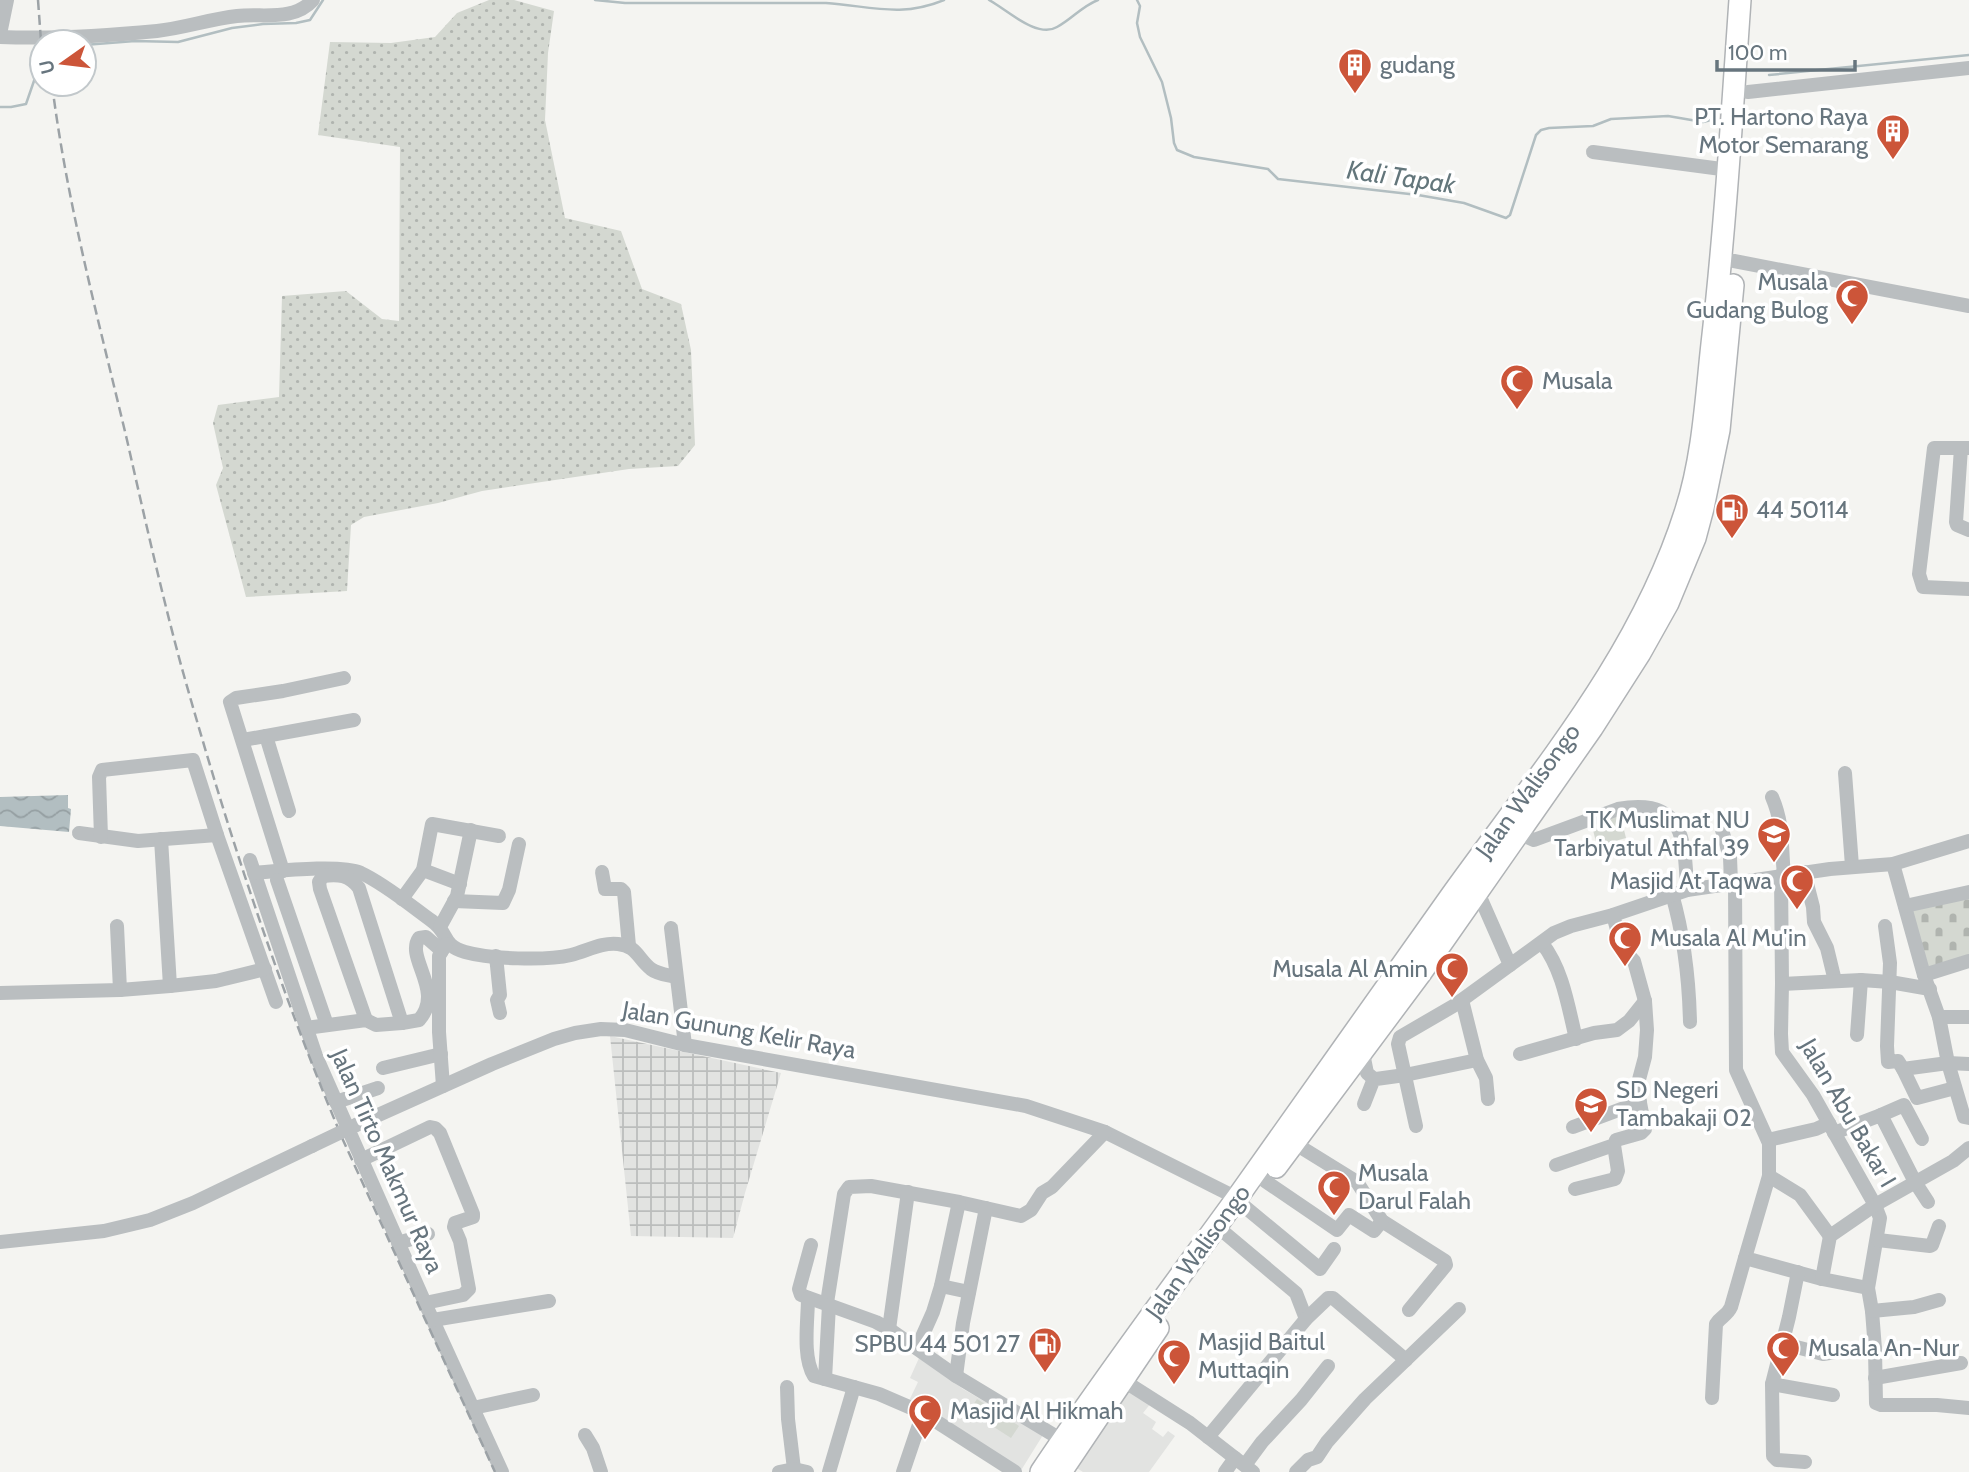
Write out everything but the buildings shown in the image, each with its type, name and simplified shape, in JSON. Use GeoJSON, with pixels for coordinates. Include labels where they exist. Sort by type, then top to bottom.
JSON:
{"type":"FeatureCollection","features":[{"type":"Feature","properties":{"kind":"highway","name":"Jalan Walisongo"},"geometry":{"type":"LineString","coordinates":[[1041,1472],[1062,1440],[1241,1203],[1451,897],[1600,691],[1655,593],[1687,509],[1700,449],[1729,170],[1740,0]]}},
{"type":"Feature","properties":{"kind":"highway","name":"Jalan Walisongo"},"geometry":{"type":"LineString","coordinates":[[1061,1472],[1178,1297],[1226,1234],[1241,1203],[1265,1181],[1363,1053],[1592,728],[1668,603],[1695,538],[1719,430],[1748,92],[1753,0]]}},
{"type":"Feature","properties":{"kind":"street"},"geometry":{"type":"LineString","coordinates":[[7,0],[0,36],[40,38],[159,31],[237,16],[293,13],[302,10],[313,0]]}},
{"type":"Feature","properties":{"kind":"street"},"geometry":{"type":"LineString","coordinates":[[1748,92],[1969,68]]}},
{"type":"Feature","properties":{"kind":"street"},"geometry":{"type":"LineString","coordinates":[[1593,152],[1729,170]]}},
{"type":"Feature","properties":{"kind":"street"},"geometry":{"type":"LineString","coordinates":[[1734,261],[1969,306]]}},
{"type":"Feature","properties":{"kind":"street"},"geometry":{"type":"LineString","coordinates":[[1969,532],[1956,523],[1965,448],[1936,446],[1919,574],[1922,586],[1969,589]]}},
{"type":"Feature","properties":{"kind":"street"},"geometry":{"type":"LineString","coordinates":[[327,1025],[280,876],[230,702],[233,699],[344,678]]}},
{"type":"Feature","properties":{"kind":"street"},"geometry":{"type":"LineString","coordinates":[[243,740],[354,720]]}},
{"type":"Feature","properties":{"kind":"street"},"geometry":{"type":"LineString","coordinates":[[266,736],[289,811]]}},
{"type":"Feature","properties":{"kind":"street"},"geometry":{"type":"LineString","coordinates":[[101,837],[99,777],[102,770],[193,760],[276,1002]]}},
{"type":"Feature","properties":{"kind":"street"},"geometry":{"type":"LineString","coordinates":[[1845,773],[1852,866]]}},
{"type":"Feature","properties":{"kind":"street","name":"Jalan Abu Bakar I"},"geometry":{"type":"LineString","coordinates":[[1772,797],[1783,834],[1782,1052],[1814,1095],[1880,1218],[1868,1288]]}},
{"type":"Feature","properties":{"kind":"street"},"geometry":{"type":"LineString","coordinates":[[1518,833],[1534,840],[1618,809],[1631,806],[1654,808],[1671,818],[1679,830],[1686,866],[1687,890]]}},
{"type":"Feature","properties":{"kind":"street"},"geometry":{"type":"LineString","coordinates":[[401,899],[423,870],[430,826],[436,823],[499,836]]}},
{"type":"Feature","properties":{"kind":"street"},"geometry":{"type":"LineString","coordinates":[[440,927],[460,884],[471,830]]}},
{"type":"Feature","properties":{"kind":"street"},"geometry":{"type":"LineString","coordinates":[[1712,1398],[1716,1324],[1728,1314],[1731,1307],[1769,1176],[1768,1140],[1736,1070],[1733,882],[1730,857],[1722,830]]}},
{"type":"Feature","properties":{"kind":"street"},"geometry":{"type":"LineString","coordinates":[[79,833],[138,841],[217,835]]}},
{"type":"Feature","properties":{"kind":"street"},"geometry":{"type":"LineString","coordinates":[[161,839],[170,986]]}},
{"type":"Feature","properties":{"kind":"street"},"geometry":{"type":"LineString","coordinates":[[1416,1126],[1398,1044],[1400,1037],[1462,1000],[1553,933],[1687,890],[1804,872],[1893,864],[1969,841]]}},
{"type":"Feature","properties":{"kind":"street"},"geometry":{"type":"LineString","coordinates":[[454,901],[503,903],[509,890],[519,844]]}},
{"type":"Feature","properties":{"kind":"street"},"geometry":{"type":"LineString","coordinates":[[1893,864],[1939,1017],[1962,1113],[1969,1118]]}},
{"type":"Feature","properties":{"kind":"street","name":"Jalan Tirto Makmur Raya"},"geometry":{"type":"LineString","coordinates":[[280,876],[252,866],[306,1028],[336,1102],[502,1472]]}},
{"type":"Feature","properties":{"kind":"street"},"geometry":{"type":"LineString","coordinates":[[280,876],[350,870],[361,873],[440,927],[446,937],[439,964],[443,1086]]}},
{"type":"Feature","properties":{"kind":"street"},"geometry":{"type":"LineString","coordinates":[[423,870],[460,884]]}},
{"type":"Feature","properties":{"kind":"street"},"geometry":{"type":"LineString","coordinates":[[602,872],[605,889],[621,889],[624,892],[629,946],[652,970],[676,977]]}},
{"type":"Feature","properties":{"kind":"street"},"geometry":{"type":"LineString","coordinates":[[1804,872],[1814,922],[1827,948],[1835,981]]}},
{"type":"Feature","properties":{"kind":"street"},"geometry":{"type":"LineString","coordinates":[[366,1020],[320,889],[319,882],[323,876],[343,875],[359,888],[401,1023]]}},
{"type":"Feature","properties":{"kind":"street"},"geometry":{"type":"LineString","coordinates":[[1477,890],[1510,965]]}},
{"type":"Feature","properties":{"kind":"street"},"geometry":{"type":"LineString","coordinates":[[1906,906],[1969,892]]}},
{"type":"Feature","properties":{"kind":"street"},"geometry":{"type":"LineString","coordinates":[[1672,894],[1679,919],[1689,986],[1690,1022]]}},
{"type":"Feature","properties":{"kind":"street"},"geometry":{"type":"LineString","coordinates":[[1575,1189],[1615,1179],[1618,1171],[1614,1145],[1616,1140],[1641,1133],[1645,1129],[1637,1087],[1645,1057],[1645,1001],[1634,961],[1622,948],[1613,915]]}},
{"type":"Feature","properties":{"kind":"street"},"geometry":{"type":"LineString","coordinates":[[117,926],[120,990]]}},
{"type":"Feature","properties":{"kind":"street"},"geometry":{"type":"LineString","coordinates":[[1885,926],[1890,963],[1888,1062],[1898,1061],[1917,1098],[1955,1088]]}},
{"type":"Feature","properties":{"kind":"street"},"geometry":{"type":"LineString","coordinates":[[671,928],[685,1045]]}},
{"type":"Feature","properties":{"kind":"street"},"geometry":{"type":"LineString","coordinates":[[306,1028],[366,1020],[376,1025],[419,1020],[425,1011],[428,997],[428,988],[416,951],[415,943],[419,938],[426,937],[444,947],[462,951],[541,959],[569,955],[605,944],[629,946]]}},
{"type":"Feature","properties":{"kind":"street"},"geometry":{"type":"LineString","coordinates":[[1542,943],[1559,974],[1576,1039]]}},
{"type":"Feature","properties":{"kind":"street"},"geometry":{"type":"LineString","coordinates":[[496,956],[500,995],[497,1003],[500,1013]]}},
{"type":"Feature","properties":{"kind":"street"},"geometry":{"type":"LineString","coordinates":[[1782,984],[1835,981],[1927,982],[1969,961]]}},
{"type":"Feature","properties":{"kind":"street"},"geometry":{"type":"LineString","coordinates":[[0,993],[170,986],[216,981],[265,969]]}},
{"type":"Feature","properties":{"kind":"street"},"geometry":{"type":"LineString","coordinates":[[1857,1035],[1861,981]]}},
{"type":"Feature","properties":{"kind":"street"},"geometry":{"type":"LineString","coordinates":[[1462,1000],[1477,1059],[1486,1078],[1488,1099]]}},
{"type":"Feature","properties":{"kind":"street"},"geometry":{"type":"LineString","coordinates":[[1520,1054],[1594,1033],[1617,1030],[1629,1021],[1645,1001]]}},
{"type":"Feature","properties":{"kind":"street"},"geometry":{"type":"LineString","coordinates":[[1939,1017],[1969,1017]]}},
{"type":"Feature","properties":{"kind":"street","name":"Jalan Gunung Kelir Raya"},"geometry":{"type":"LineString","coordinates":[[0,1241],[104,1231],[150,1220],[193,1203],[443,1086],[554,1039],[575,1032],[601,1029],[625,1030],[685,1045],[1026,1106],[1105,1132],[1241,1203],[1320,1269],[1334,1249]]}},
{"type":"Feature","properties":{"kind":"street"},"geometry":{"type":"LineString","coordinates":[[1363,1053],[1367,1073],[1374,1079],[1477,1059]]}},
{"type":"Feature","properties":{"kind":"street"},"geometry":{"type":"LineString","coordinates":[[383,1068],[441,1054]]}},
{"type":"Feature","properties":{"kind":"street"},"geometry":{"type":"LineString","coordinates":[[1903,1069],[1948,1063],[1969,1064]]}},
{"type":"Feature","properties":{"kind":"street"},"geometry":{"type":"LineString","coordinates":[[1364,1104],[1374,1079]]}},
{"type":"Feature","properties":{"kind":"street"},"geometry":{"type":"LineString","coordinates":[[336,1102],[378,1088]]}},
{"type":"Feature","properties":{"kind":"street"},"geometry":{"type":"LineString","coordinates":[[1573,1127],[1640,1102]]}},
{"type":"Feature","properties":{"kind":"street"},"geometry":{"type":"LineString","coordinates":[[1768,1140],[1832,1128],[1881,1115],[1904,1105],[1922,1139]]}},
{"type":"Feature","properties":{"kind":"street"},"geometry":{"type":"LineString","coordinates":[[1881,1115],[1928,1202]]}},
{"type":"Feature","properties":{"kind":"street"},"geometry":{"type":"LineString","coordinates":[[361,1160],[430,1127],[440,1133],[473,1214],[472,1217],[455,1224],[469,1289],[463,1295],[425,1303]]}},
{"type":"Feature","properties":{"kind":"street"},"geometry":{"type":"LineString","coordinates":[[830,1381],[828,1304],[846,1189],[853,1186],[871,1186],[1021,1216],[1027,1214],[1042,1193],[1052,1187],[1105,1132]]}},
{"type":"Feature","properties":{"kind":"street"},"geometry":{"type":"LineString","coordinates":[[1294,1143],[1357,1182],[1382,1221],[1446,1262],[1409,1310]]}},
{"type":"Feature","properties":{"kind":"street"},"geometry":{"type":"LineString","coordinates":[[1556,1165],[1614,1145]]}},
{"type":"Feature","properties":{"kind":"street"},"geometry":{"type":"LineString","coordinates":[[1822,1279],[1830,1236],[1875,1205],[1953,1161],[1969,1149]]}},
{"type":"Feature","properties":{"kind":"street"},"geometry":{"type":"LineString","coordinates":[[1769,1176],[1800,1195],[1830,1236]]}},
{"type":"Feature","properties":{"kind":"street"},"geometry":{"type":"LineString","coordinates":[[1265,1181],[1336,1230],[1349,1215],[1374,1231],[1382,1221]]}},
{"type":"Feature","properties":{"kind":"street"},"geometry":{"type":"LineString","coordinates":[[888,1329],[908,1192]]}},
{"type":"Feature","properties":{"kind":"street"},"geometry":{"type":"LineString","coordinates":[[917,1348],[941,1286],[959,1202]]}},
{"type":"Feature","properties":{"kind":"street"},"geometry":{"type":"LineString","coordinates":[[956,1376],[986,1208]]}},
{"type":"Feature","properties":{"kind":"street"},"geometry":{"type":"LineString","coordinates":[[1878,1240],[1930,1246],[1939,1226]]}},
{"type":"Feature","properties":{"kind":"street"},"geometry":{"type":"LineString","coordinates":[[398,1242],[428,1234]]}},
{"type":"Feature","properties":{"kind":"street"},"geometry":{"type":"LineString","coordinates":[[1226,1234],[1298,1297],[1306,1319]]}},
{"type":"Feature","properties":{"kind":"street"},"geometry":{"type":"LineString","coordinates":[[811,1245],[800,1294],[876,1322],[956,1376],[1062,1440]]}},
{"type":"Feature","properties":{"kind":"street"},"geometry":{"type":"LineString","coordinates":[[1745,1258],[1822,1279],[1868,1288],[1875,1349],[1875,1399],[1878,1405],[1969,1408]]}},
{"type":"Feature","properties":{"kind":"street"},"geometry":{"type":"LineString","coordinates":[[1798,1272],[1772,1384],[1774,1459],[1805,1462]]}},
{"type":"Feature","properties":{"kind":"street"},"geometry":{"type":"LineString","coordinates":[[941,1286],[969,1292]]}},
{"type":"Feature","properties":{"kind":"street"},"geometry":{"type":"LineString","coordinates":[[808,1298],[807,1353],[814,1376],[879,1394],[923,1413],[1015,1472]]}},
{"type":"Feature","properties":{"kind":"street"},"geometry":{"type":"LineString","coordinates":[[1208,1437],[1306,1319],[1327,1298],[1332,1298],[1406,1360]]}},
{"type":"Feature","properties":{"kind":"street"},"geometry":{"type":"LineString","coordinates":[[1872,1311],[1914,1307],[1939,1300]]}},
{"type":"Feature","properties":{"kind":"street"},"geometry":{"type":"LineString","coordinates":[[433,1320],[549,1301]]}},
{"type":"Feature","properties":{"kind":"street"},"geometry":{"type":"LineString","coordinates":[[1296,1472],[1308,1460],[1317,1457],[1365,1399],[1459,1309]]}},
{"type":"Feature","properties":{"kind":"street"},"geometry":{"type":"LineString","coordinates":[[1781,1343],[1823,1354],[1875,1349]]}},
{"type":"Feature","properties":{"kind":"street"},"geometry":{"type":"LineString","coordinates":[[1875,1378],[1961,1363]]}},
{"type":"Feature","properties":{"kind":"street"},"geometry":{"type":"LineString","coordinates":[[1225,1472],[1244,1465],[1328,1366]]}},
{"type":"Feature","properties":{"kind":"street"},"geometry":{"type":"LineString","coordinates":[[1124,1381],[1190,1423],[1244,1465]]}},
{"type":"Feature","properties":{"kind":"street"},"geometry":{"type":"LineString","coordinates":[[1772,1384],[1833,1395]]}},
{"type":"Feature","properties":{"kind":"street"},"geometry":{"type":"LineString","coordinates":[[787,1387],[793,1471]]}},
{"type":"Feature","properties":{"kind":"street"},"geometry":{"type":"LineString","coordinates":[[829,1472],[854,1387]]}},
{"type":"Feature","properties":{"kind":"street"},"geometry":{"type":"LineString","coordinates":[[473,1408],[533,1395]]}},
{"type":"Feature","properties":{"kind":"street"},"geometry":{"type":"LineString","coordinates":[[903,1472],[923,1413]]}},
{"type":"Feature","properties":{"kind":"street"},"geometry":{"type":"LineString","coordinates":[[585,1435],[593,1448],[601,1472]]}},
{"type":"Feature","properties":{"kind":"shaded area"},"geometry":{"type":"Polygon","coordinates":[[[610,1036],[781,1073],[733,1238],[631,1236],[610,1036]]]}},
{"type":"Feature","properties":{"kind":"shaded area"},"geometry":{"type":"Polygon","coordinates":[[[919,1358],[963,1389],[1043,1435],[1020,1472],[907,1405],[918,1382],[910,1378],[919,1358]]]}},
{"type":"Feature","properties":{"kind":"shaded area"},"geometry":{"type":"Polygon","coordinates":[[[1128,1386],[1151,1403],[1143,1413],[1156,1422],[1152,1429],[1163,1437],[1168,1431],[1175,1436],[1149,1472],[1083,1472],[1072,1465],[1128,1386]]]}},
{"type":"Feature","properties":{"kind":"green space"},"geometry":{"type":"Polygon","coordinates":[[[489,0],[514,0],[554,11],[548,53],[545,120],[565,218],[621,231],[642,289],[681,304],[691,350],[695,445],[678,466],[629,469],[482,491],[438,503],[364,517],[351,525],[347,591],[246,597],[216,485],[223,468],[213,423],[218,405],[279,397],[282,296],[346,291],[382,319],[399,321],[400,147],[318,135],[330,42],[391,43],[435,37],[457,13],[489,0]]]}},
{"type":"Feature","properties":{"kind":"green space"},"geometry":{"type":"Polygon","coordinates":[[[1620,814],[1626,838],[1597,846],[1591,822],[1620,814]]]}},
{"type":"Feature","properties":{"kind":"green space"},"geometry":{"type":"Polygon","coordinates":[[[1969,894],[1969,958],[1926,969],[1908,908],[1969,894]]]}},
{"type":"Feature","properties":{"kind":"green space"},"geometry":{"type":"Polygon","coordinates":[[[977,1399],[1019,1426],[1011,1438],[969,1411],[977,1399]]]}},
{"type":"Feature","properties":{"kind":"water"},"geometry":{"type":"Polygon","coordinates":[[[68,795],[68,808],[71,809],[69,832],[0,826],[0,797],[68,795]]]}},
{"type":"Feature","properties":{"kind":"waterway","name":"Kali Tapak"},"geometry":{"type":"LineString","coordinates":[[98,44],[178,42],[232,28],[296,23],[310,20],[323,0]]}},
{"type":"Feature","properties":{"kind":"waterway","name":"Kali Tapak"},"geometry":{"type":"LineString","coordinates":[[595,0],[625,3],[826,3],[899,10],[944,0]]}},
{"type":"Feature","properties":{"kind":"waterway","name":"Kali Tapak"},"geometry":{"type":"LineString","coordinates":[[989,0],[1031,26],[1049,30],[1098,0]]}},
{"type":"Feature","properties":{"kind":"waterway","name":"Kali Tapak"},"geometry":{"type":"LineString","coordinates":[[1137,0],[1140,6],[1137,23],[1140,37],[1162,82],[1177,150],[1194,157],[1268,169],[1278,179],[1418,195],[1464,203],[1506,218],[1510,215],[1536,135],[1541,130],[1593,126],[1611,119],[1668,116],[1703,122],[1711,120],[1718,113]]}},
{"type":"Feature","properties":{"kind":"waterway","name":"Kali Tapak"},"geometry":{"type":"LineString","coordinates":[[1769,75],[1969,55]]}},
{"type":"Feature","properties":{"kind":"waterway","name":"Kali Tapak"},"geometry":{"type":"LineString","coordinates":[[0,107],[26,104],[28,98]]}},
{"type":"Feature","properties":{"kind":"railway"},"geometry":{"type":"LineString","coordinates":[[38,0],[40,28]]}},
{"type":"Feature","properties":{"kind":"railway"},"geometry":{"type":"LineString","coordinates":[[54,98],[75,218],[160,581],[181,665],[235,845],[275,964],[343,1140],[495,1472]]}},
{"type":"Feature","properties":{"kind":"place","name":"gudang"},"geometry":{"type":"Point","coordinates":[1355,95]}},
{"type":"Feature","properties":{"kind":"place","name":"PT. Hartono Raya Motor Semarang"},"geometry":{"type":"Point","coordinates":[1893,161]}},
{"type":"Feature","properties":{"kind":"place","name":"Musala Gudang Bulog"},"geometry":{"type":"Point","coordinates":[1852,326]}},
{"type":"Feature","properties":{"kind":"place","name":"Musala"},"geometry":{"type":"Point","coordinates":[1517,411]}},
{"type":"Feature","properties":{"kind":"place","name":"44 50114"},"geometry":{"type":"Point","coordinates":[1732,540]}},
{"type":"Feature","properties":{"kind":"place","name":"TK Muslimat NU Tarbiyatul Athfal 39"},"geometry":{"type":"Point","coordinates":[1774,864]}},
{"type":"Feature","properties":{"kind":"place","name":"Masjid At Taqwa"},"geometry":{"type":"Point","coordinates":[1797,911]}},
{"type":"Feature","properties":{"kind":"place","name":"Musala Al Mu'in"},"geometry":{"type":"Point","coordinates":[1625,968]}},
{"type":"Feature","properties":{"kind":"place","name":"Musala Al Amin"},"geometry":{"type":"Point","coordinates":[1452,999]}},
{"type":"Feature","properties":{"kind":"place","name":"SD Negeri Tambakaji 02"},"geometry":{"type":"Point","coordinates":[1591,1134]}},
{"type":"Feature","properties":{"kind":"place","name":"Musala Darul Falah"},"geometry":{"type":"Point","coordinates":[1334,1217]}},
{"type":"Feature","properties":{"kind":"place","name":"SPBU 44 501 27"},"geometry":{"type":"Point","coordinates":[1045,1374]}},
{"type":"Feature","properties":{"kind":"place","name":"Musala An-Nur"},"geometry":{"type":"Point","coordinates":[1783,1378]}},
{"type":"Feature","properties":{"kind":"place","name":"Masjid Baitul Muttaqin"},"geometry":{"type":"Point","coordinates":[1174,1386]}},
{"type":"Feature","properties":{"kind":"place","name":"Masjid Al Hikmah"},"geometry":{"type":"Point","coordinates":[925,1441]}}]}
